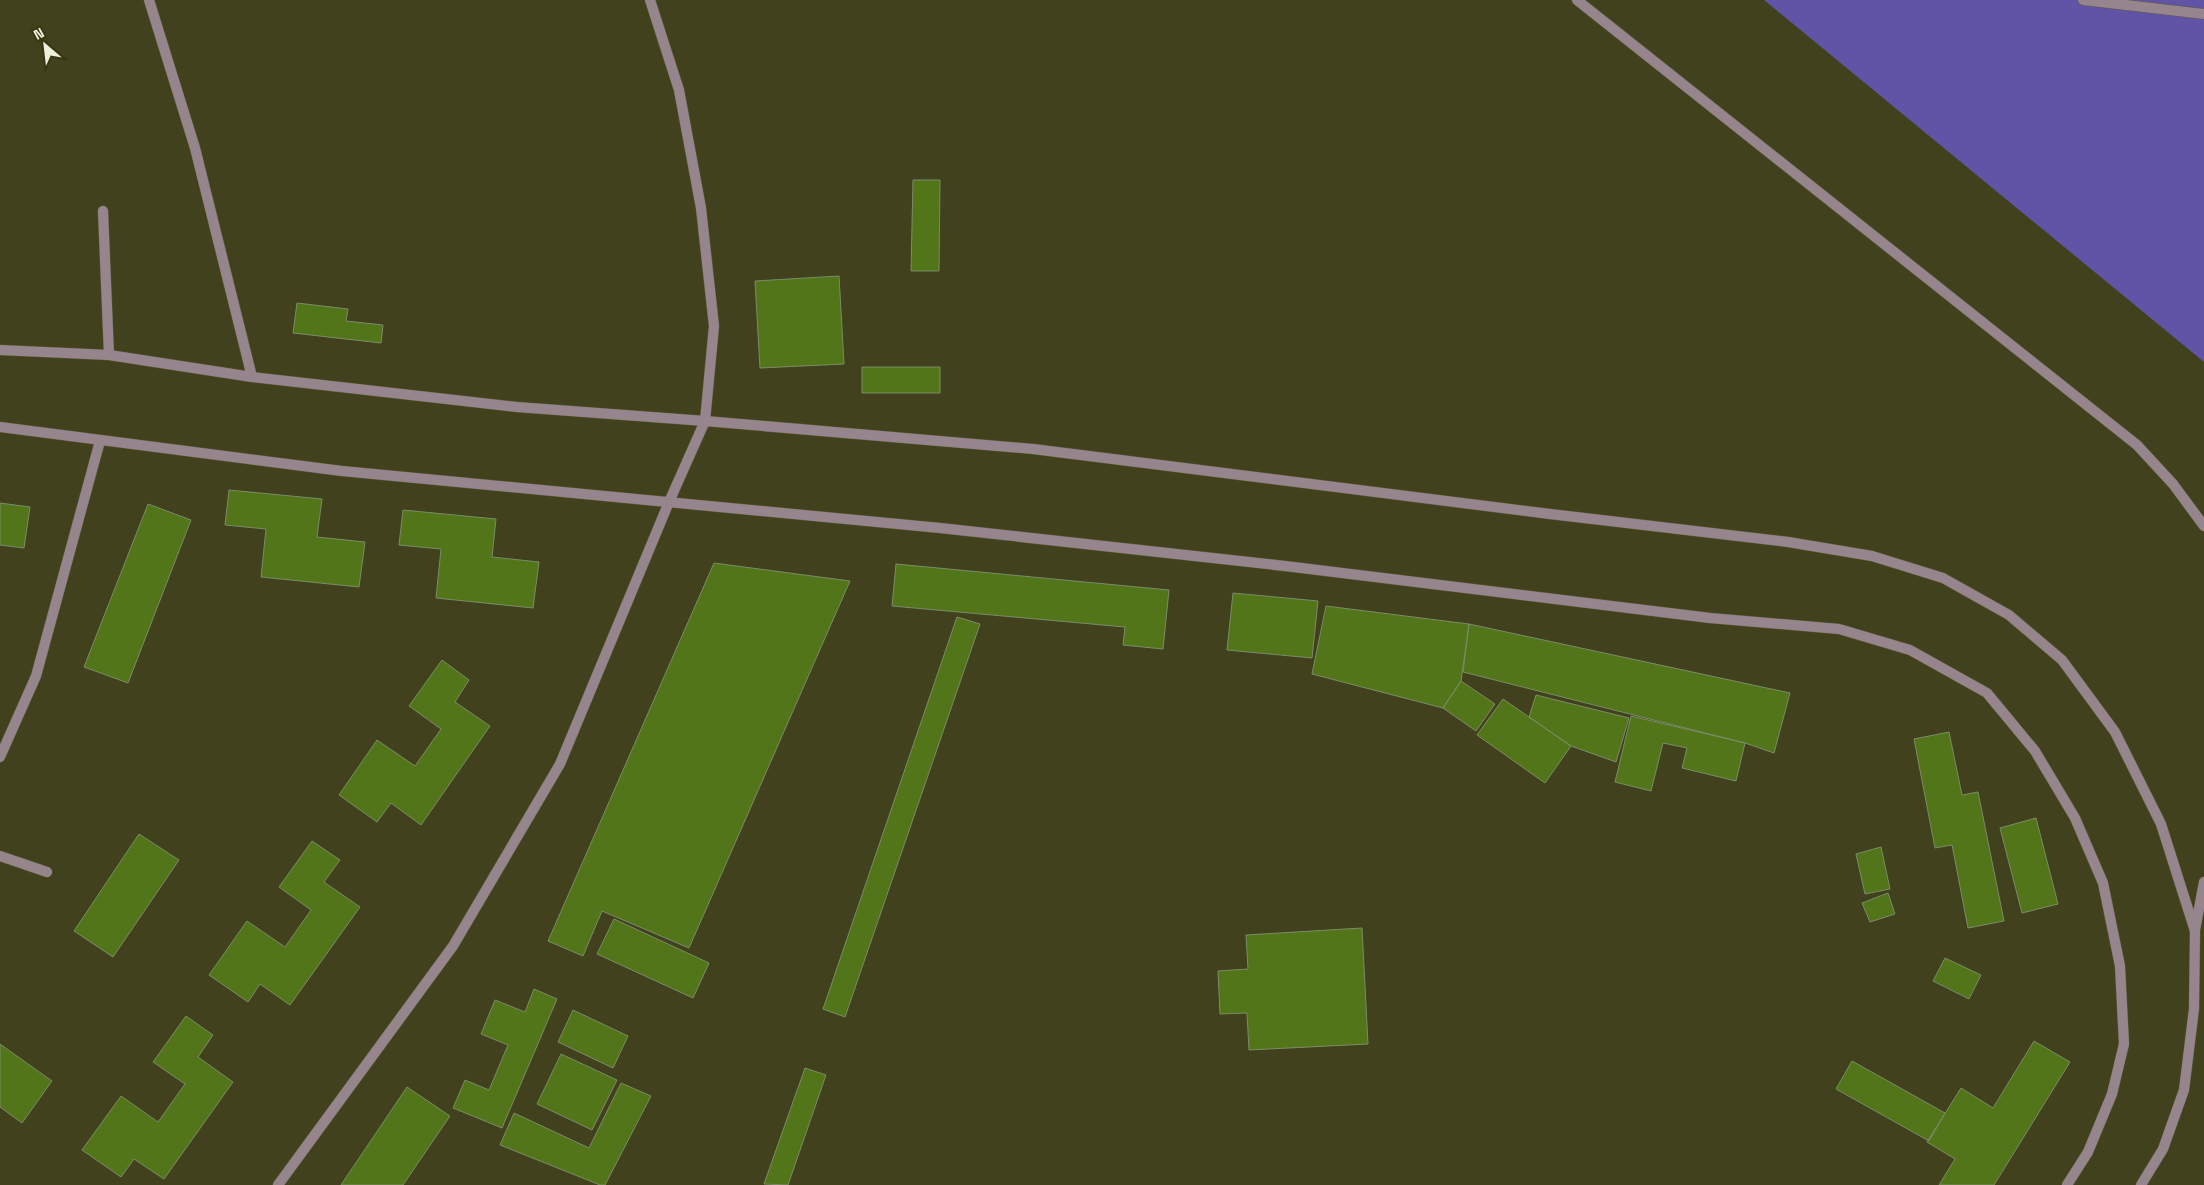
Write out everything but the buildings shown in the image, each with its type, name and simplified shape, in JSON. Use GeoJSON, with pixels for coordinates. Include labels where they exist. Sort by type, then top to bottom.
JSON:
{"type":"FeatureCollection","features":[{"type":"Feature","properties":{"kind":"street"},"geometry":{"type":"LineString","coordinates":[[149,0],[195,148],[252,376]]}},
{"type":"Feature","properties":{"kind":"street"},"geometry":{"type":"LineString","coordinates":[[278,1185],[453,946],[560,764],[669,502],[705,421],[714,326],[702,208],[679,90],[650,0]]}},
{"type":"Feature","properties":{"kind":"street"},"geometry":{"type":"LineString","coordinates":[[1577,0],[2138,445],[2174,484],[2204,526]]}},
{"type":"Feature","properties":{"kind":"street"},"geometry":{"type":"LineString","coordinates":[[2083,0],[2204,14]]}},
{"type":"Feature","properties":{"kind":"street"},"geometry":{"type":"LineString","coordinates":[[103,211],[109,355]]}},
{"type":"Feature","properties":{"kind":"street"},"geometry":{"type":"LineString","coordinates":[[0,350],[109,355],[252,376],[517,407],[705,421],[1033,450],[1788,542],[1872,556],[1944,578],[2009,615],[2062,660],[2115,732],[2161,824],[2195,931]]}},
{"type":"Feature","properties":{"kind":"street"},"geometry":{"type":"LineString","coordinates":[[0,427],[342,471],[940,528],[1285,566],[1710,618],[1839,629],[1910,650],[1987,694],[2035,751],[2075,818],[2103,883],[2120,966],[2124,1044],[2112,1094],[2088,1152],[2067,1185]]}},
{"type":"Feature","properties":{"kind":"street"},"geometry":{"type":"LineString","coordinates":[[0,757],[36,676],[100,441]]}},
{"type":"Feature","properties":{"kind":"street"},"geometry":{"type":"LineString","coordinates":[[0,856],[47,872]]}},
{"type":"Feature","properties":{"kind":"street"},"geometry":{"type":"LineString","coordinates":[[2142,1185],[2163,1149],[2184,1090],[2194,1009],[2195,931],[2204,882]]}},
{"type":"Feature","properties":{"kind":"shaded area"},"geometry":{"type":"Polygon","coordinates":[[[1764,0],[2204,0],[2204,362],[1764,0]]]}}]}
